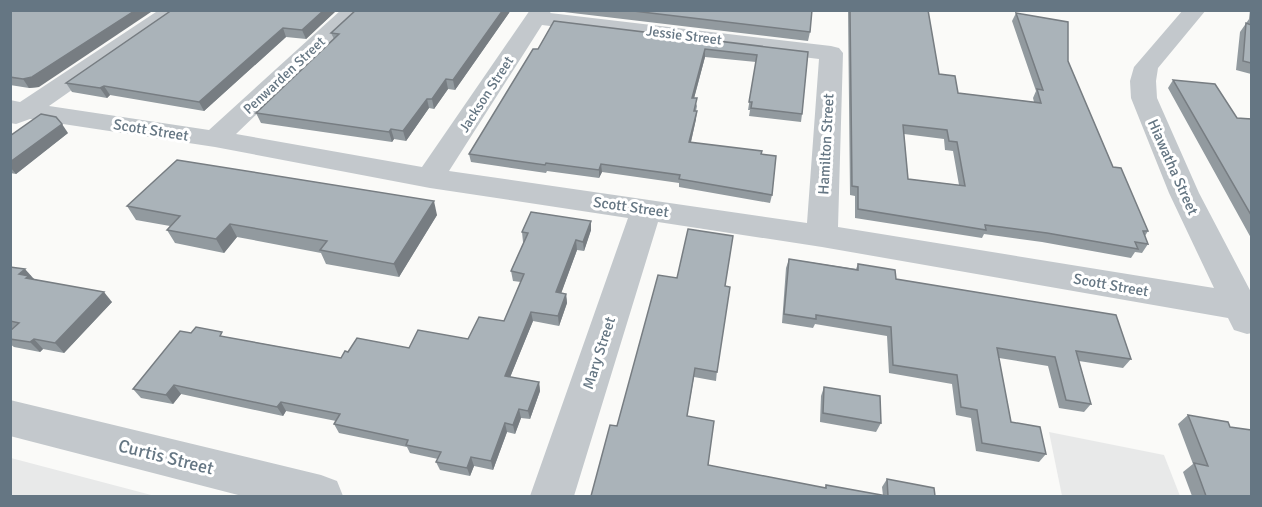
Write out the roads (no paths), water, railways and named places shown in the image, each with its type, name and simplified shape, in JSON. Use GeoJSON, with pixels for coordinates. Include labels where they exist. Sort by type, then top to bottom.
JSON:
{"type":"FeatureCollection","features":[{"type":"Feature","properties":{"kind":"street"},"geometry":{"type":"LineString","coordinates":[[15,113],[175,10]]}},
{"type":"Feature","properties":{"kind":"street","name":"Penwarden Street"},"geometry":{"type":"LineString","coordinates":[[215,139],[354,10]]}},
{"type":"Feature","properties":{"kind":"street","name":"Hiawatha Street"},"geometry":{"type":"LineString","coordinates":[[1196,10],[1146,67],[1143,81],[1144,98],[1184,193],[1248,315]]}},
{"type":"Feature","properties":{"kind":"street","name":"Jessie Street"},"geometry":{"type":"LineString","coordinates":[[539,14],[831,53]]}},
{"type":"Feature","properties":{"kind":"street","name":"Jackson Street"},"geometry":{"type":"LineString","coordinates":[[430,178],[539,14]]}},
{"type":"Feature","properties":{"kind":"street","name":"Hamilton Street"},"geometry":{"type":"LineString","coordinates":[[822,236],[831,53]]}},
{"type":"Feature","properties":{"kind":"street","name":"Scott Street"},"geometry":{"type":"LineString","coordinates":[[15,113],[215,139],[430,178],[822,236],[1248,315]]}},
{"type":"Feature","properties":{"kind":"street","name":"Mary Street"},"geometry":{"type":"LineString","coordinates":[[552,496],[646,210]]}},
{"type":"Feature","properties":{"kind":"street","name":"Curtis Street"},"geometry":{"type":"LineString","coordinates":[[10,418],[321,496]]}}]}
